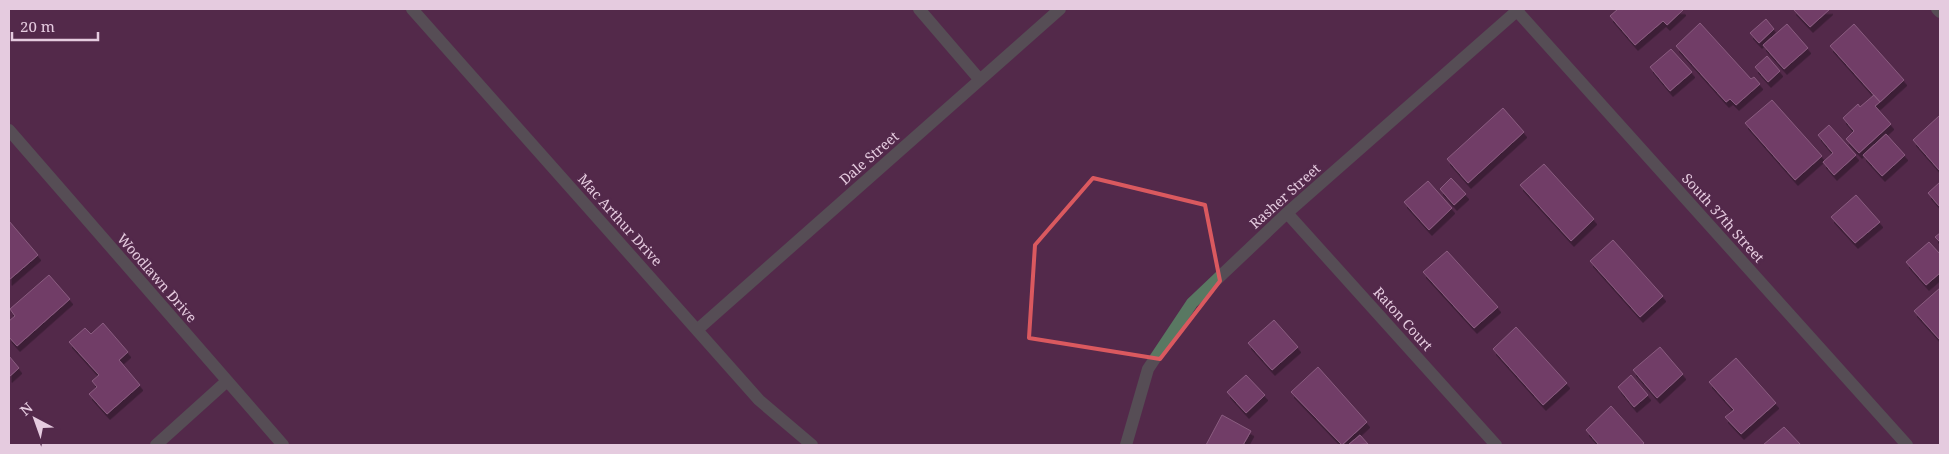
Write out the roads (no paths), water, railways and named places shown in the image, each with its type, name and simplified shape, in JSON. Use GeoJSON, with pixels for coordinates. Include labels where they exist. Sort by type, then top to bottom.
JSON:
{"type":"FeatureCollection","features":[{"type":"Feature","properties":{"kind":"street","name":"Mac Arthur Drive"},"geometry":{"type":"LineString","coordinates":[[412,9],[759,400],[812,445]]}},
{"type":"Feature","properties":{"kind":"street"},"geometry":{"type":"LineString","coordinates":[[918,9],[980,80]]}},
{"type":"Feature","properties":{"kind":"street","name":"Dale Street"},"geometry":{"type":"LineString","coordinates":[[697,330],[1060,9]]}},
{"type":"Feature","properties":{"kind":"street"},"geometry":{"type":"LineString","coordinates":[[1937,9],[1940,12]]}},
{"type":"Feature","properties":{"kind":"street","name":"Rasher Street"},"geometry":{"type":"LineString","coordinates":[[1126,445],[1148,369],[1192,303],[1288,213],[1518,10]]}},
{"type":"Feature","properties":{"kind":"street","name":"South 37th Street"},"geometry":{"type":"LineString","coordinates":[[1518,10],[1907,445]]}},
{"type":"Feature","properties":{"kind":"street","name":"Woodlawn Drive"},"geometry":{"type":"LineString","coordinates":[[9,130],[283,445]]}},
{"type":"Feature","properties":{"kind":"street","name":"Raton Court"},"geometry":{"type":"LineString","coordinates":[[1288,213],[1496,445]]}},
{"type":"Feature","properties":{"kind":"street"},"geometry":{"type":"LineString","coordinates":[[156,445],[227,381]]}}]}
